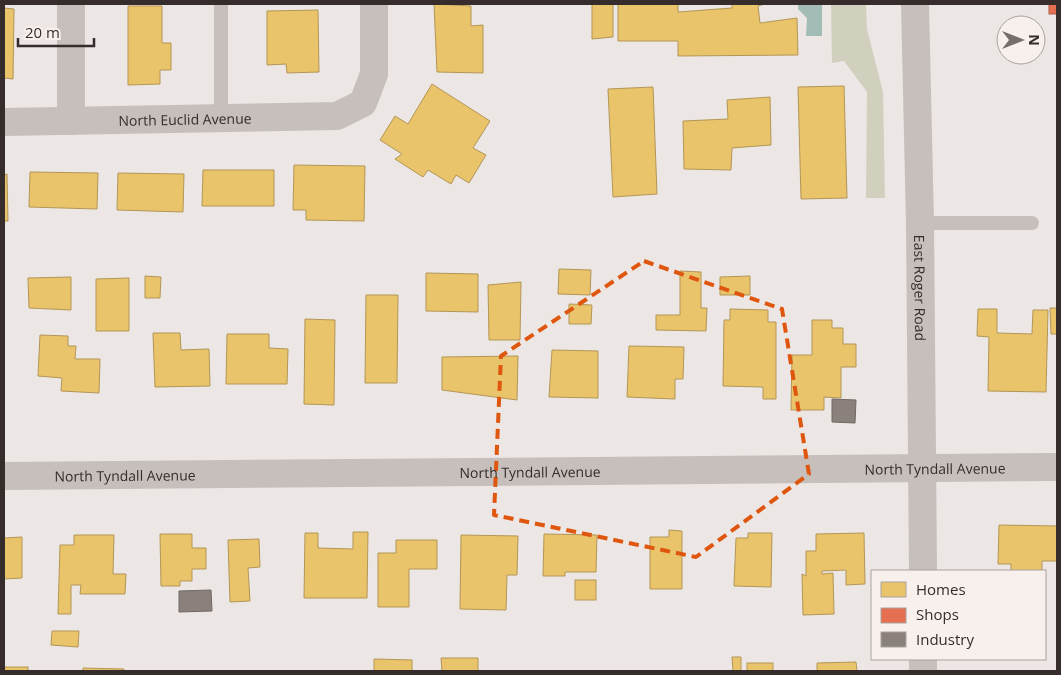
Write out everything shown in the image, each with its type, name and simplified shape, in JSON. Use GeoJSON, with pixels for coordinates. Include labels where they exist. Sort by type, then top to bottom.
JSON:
{"type":"FeatureCollection","features":[{"type":"Feature","properties":{"kind":"street"},"geometry":{"type":"LineString","coordinates":[[71,4],[72,120]]}},
{"type":"Feature","properties":{"kind":"street","name":"North Euclid Avenue"},"geometry":{"type":"LineString","coordinates":[[4,122],[337,116],[363,103],[374,74],[374,4]]}},
{"type":"Feature","properties":{"kind":"street","name":"East Roger Road"},"geometry":{"type":"LineString","coordinates":[[915,4],[920,223],[923,570]]}},
{"type":"Feature","properties":{"kind":"street","name":"North Tyndall Avenue"},"geometry":{"type":"LineString","coordinates":[[4,476],[1057,467]]}},
{"type":"Feature","properties":{"kind":"lane"},"geometry":{"type":"LineString","coordinates":[[222,4],[222,118]]}},
{"type":"Feature","properties":{"kind":"lane"},"geometry":{"type":"LineString","coordinates":[[920,223],[1032,223]]}},
{"type":"Feature","properties":{"kind":"highlighted area"},"geometry":{"type":"Polygon","coordinates":[[[644,261],[782,309],[809,474],[696,557],[494,515],[501,356],[644,261]]]}},
{"type":"Feature","properties":{"kind":"green space"},"geometry":{"type":"Polygon","coordinates":[[[831,4],[866,4],[867,29],[883,92],[885,198],[866,198],[867,92],[844,61],[832,63],[831,4]]]}},
{"type":"Feature","properties":{"kind":"water"},"geometry":{"type":"Polygon","coordinates":[[[798,4],[822,4],[822,36],[806,36],[807,18],[798,9],[798,4]]]}},
{"type":"Feature","properties":{"kind":"building: Homes"},"geometry":{"type":"Polygon","coordinates":[[[434,4],[471,6],[471,26],[483,25],[483,73],[437,72],[434,4]]]}},
{"type":"Feature","properties":{"kind":"building: Homes"},"geometry":{"type":"Polygon","coordinates":[[[592,4],[613,4],[613,37],[592,39],[592,4]]]}},
{"type":"Feature","properties":{"kind":"building: Homes"},"geometry":{"type":"Polygon","coordinates":[[[618,4],[678,4],[678,12],[732,8],[732,4],[765,4],[758,6],[760,23],[797,18],[798,55],[678,56],[678,41],[618,41],[618,4]]]}},
{"type":"Feature","properties":{"kind":"building: Homes"},"geometry":{"type":"Polygon","coordinates":[[[128,6],[162,6],[162,43],[171,43],[171,70],[160,70],[160,84],[128,85],[128,6]]]}},
{"type":"Feature","properties":{"kind":"building: Homes"},"geometry":{"type":"Polygon","coordinates":[[[4,8],[14,9],[13,79],[4,78],[4,8]]]}},
{"type":"Feature","properties":{"kind":"building: Homes"},"geometry":{"type":"Polygon","coordinates":[[[318,10],[319,72],[287,73],[286,64],[267,65],[267,11],[318,10]]]}},
{"type":"Feature","properties":{"kind":"building: Homes"},"geometry":{"type":"Polygon","coordinates":[[[432,84],[490,121],[473,148],[486,155],[469,183],[456,175],[451,184],[428,170],[423,177],[395,159],[402,154],[380,140],[395,116],[408,124],[432,84]]]}},
{"type":"Feature","properties":{"kind":"building: Homes"},"geometry":{"type":"Polygon","coordinates":[[[844,86],[847,198],[801,199],[798,87],[844,86]]]}},
{"type":"Feature","properties":{"kind":"building: Homes"},"geometry":{"type":"Polygon","coordinates":[[[653,87],[657,194],[613,197],[608,89],[653,87]]]}},
{"type":"Feature","properties":{"kind":"building: Homes"},"geometry":{"type":"Polygon","coordinates":[[[770,97],[771,145],[732,148],[731,170],[684,169],[683,121],[728,119],[727,100],[770,97]]]}},
{"type":"Feature","properties":{"kind":"building: Homes"},"geometry":{"type":"Polygon","coordinates":[[[294,165],[365,166],[364,221],[306,220],[306,210],[293,210],[294,165]]]}},
{"type":"Feature","properties":{"kind":"building: Homes"},"geometry":{"type":"Polygon","coordinates":[[[203,170],[274,170],[274,206],[202,206],[203,170]]]}},
{"type":"Feature","properties":{"kind":"building: Homes"},"geometry":{"type":"Polygon","coordinates":[[[30,172],[98,173],[97,209],[29,207],[30,172]]]}},
{"type":"Feature","properties":{"kind":"building: Homes"},"geometry":{"type":"Polygon","coordinates":[[[118,173],[184,174],[183,212],[117,210],[118,173]]]}},
{"type":"Feature","properties":{"kind":"building: Homes"},"geometry":{"type":"Polygon","coordinates":[[[7,174],[8,221],[4,221],[4,175],[7,174]]]}},
{"type":"Feature","properties":{"kind":"building: Homes"},"geometry":{"type":"Polygon","coordinates":[[[559,269],[591,270],[590,295],[558,294],[559,269]]]}},
{"type":"Feature","properties":{"kind":"building: Homes"},"geometry":{"type":"Polygon","coordinates":[[[680,271],[701,272],[701,308],[707,308],[706,331],[656,330],[656,315],[680,315],[680,271]]]}},
{"type":"Feature","properties":{"kind":"building: Homes"},"geometry":{"type":"Polygon","coordinates":[[[426,273],[478,274],[478,312],[426,311],[426,273]]]}},
{"type":"Feature","properties":{"kind":"building: Homes"},"geometry":{"type":"Polygon","coordinates":[[[145,276],[161,277],[160,298],[145,298],[145,276]]]}},
{"type":"Feature","properties":{"kind":"building: Homes"},"geometry":{"type":"Polygon","coordinates":[[[750,276],[750,295],[720,295],[720,277],[750,276]]]}},
{"type":"Feature","properties":{"kind":"building: Homes"},"geometry":{"type":"Polygon","coordinates":[[[71,277],[71,310],[29,308],[28,278],[71,277]]]}},
{"type":"Feature","properties":{"kind":"building: Homes"},"geometry":{"type":"Polygon","coordinates":[[[129,278],[129,331],[96,331],[96,279],[129,278]]]}},
{"type":"Feature","properties":{"kind":"building: Homes"},"geometry":{"type":"Polygon","coordinates":[[[521,282],[520,340],[489,340],[488,285],[521,282]]]}},
{"type":"Feature","properties":{"kind":"building: Homes"},"geometry":{"type":"Polygon","coordinates":[[[366,295],[398,295],[397,383],[365,383],[366,295]]]}},
{"type":"Feature","properties":{"kind":"building: Homes"},"geometry":{"type":"Polygon","coordinates":[[[569,304],[592,305],[591,324],[569,324],[569,304]]]}},
{"type":"Feature","properties":{"kind":"building: Homes"},"geometry":{"type":"Polygon","coordinates":[[[1050,308],[1057,308],[1057,334],[1051,334],[1050,308]]]}},
{"type":"Feature","properties":{"kind":"building: Homes"},"geometry":{"type":"Polygon","coordinates":[[[730,309],[768,310],[768,322],[776,322],[776,399],[763,399],[763,387],[723,386],[724,320],[730,320],[730,309]]]}},
{"type":"Feature","properties":{"kind":"building: Homes"},"geometry":{"type":"Polygon","coordinates":[[[978,309],[997,309],[997,333],[1032,334],[1033,310],[1048,310],[1046,392],[988,391],[989,337],[977,336],[978,309]]]}},
{"type":"Feature","properties":{"kind":"building: Homes"},"geometry":{"type":"Polygon","coordinates":[[[305,319],[335,320],[334,405],[304,404],[305,319]]]}},
{"type":"Feature","properties":{"kind":"building: Homes"},"geometry":{"type":"Polygon","coordinates":[[[812,320],[832,320],[832,328],[843,328],[843,344],[856,344],[856,367],[841,367],[841,398],[824,397],[824,410],[791,410],[792,355],[812,355],[812,320]]]}},
{"type":"Feature","properties":{"kind":"building: Homes"},"geometry":{"type":"Polygon","coordinates":[[[153,333],[180,333],[181,350],[209,349],[210,386],[155,387],[153,333]]]}},
{"type":"Feature","properties":{"kind":"building: Homes"},"geometry":{"type":"Polygon","coordinates":[[[227,334],[269,334],[269,348],[288,349],[287,384],[226,384],[227,334]]]}},
{"type":"Feature","properties":{"kind":"building: Homes"},"geometry":{"type":"Polygon","coordinates":[[[40,335],[68,336],[68,346],[76,346],[75,359],[100,359],[99,393],[61,391],[62,378],[38,376],[40,335]]]}},
{"type":"Feature","properties":{"kind":"building: Homes"},"geometry":{"type":"Polygon","coordinates":[[[629,346],[684,347],[683,379],[675,379],[675,399],[627,397],[629,346]]]}},
{"type":"Feature","properties":{"kind":"building: Homes"},"geometry":{"type":"Polygon","coordinates":[[[552,350],[598,351],[598,398],[549,397],[552,350]]]}},
{"type":"Feature","properties":{"kind":"building: Homes"},"geometry":{"type":"Polygon","coordinates":[[[518,356],[517,400],[442,390],[442,357],[518,356]]]}},
{"type":"Feature","properties":{"kind":"building: Homes"},"geometry":{"type":"Polygon","coordinates":[[[999,525],[1057,526],[1057,561],[1042,561],[1042,570],[1011,570],[1011,564],[998,564],[999,525]]]}},
{"type":"Feature","properties":{"kind":"building: Homes"},"geometry":{"type":"Polygon","coordinates":[[[669,530],[682,531],[682,589],[650,589],[650,537],[669,537],[669,530]]]}},
{"type":"Feature","properties":{"kind":"building: Homes"},"geometry":{"type":"Polygon","coordinates":[[[353,532],[368,532],[367,598],[304,598],[305,533],[318,533],[318,548],[353,549],[353,532]]]}},
{"type":"Feature","properties":{"kind":"building: Homes"},"geometry":{"type":"Polygon","coordinates":[[[748,533],[772,533],[771,587],[734,586],[736,538],[748,538],[748,533]]]}},
{"type":"Feature","properties":{"kind":"building: Homes"},"geometry":{"type":"Polygon","coordinates":[[[864,533],[865,584],[846,585],[846,570],[822,571],[822,574],[833,573],[834,614],[803,615],[802,574],[806,576],[806,551],[816,551],[816,534],[864,533]]]}},
{"type":"Feature","properties":{"kind":"building: Homes"},"geometry":{"type":"Polygon","coordinates":[[[160,534],[192,534],[192,548],[206,548],[206,569],[192,569],[192,581],[180,581],[180,586],[161,586],[160,534]]]}},
{"type":"Feature","properties":{"kind":"building: Homes"},"geometry":{"type":"Polygon","coordinates":[[[544,534],[597,535],[596,572],[565,572],[565,576],[543,576],[544,534]]]}},
{"type":"Feature","properties":{"kind":"building: Homes"},"geometry":{"type":"Polygon","coordinates":[[[74,535],[114,535],[113,574],[126,574],[125,594],[80,594],[81,585],[71,585],[71,614],[58,614],[60,545],[74,545],[74,535]]]}},
{"type":"Feature","properties":{"kind":"building: Homes"},"geometry":{"type":"Polygon","coordinates":[[[461,535],[518,536],[517,575],[507,575],[506,610],[460,609],[461,535]]]}},
{"type":"Feature","properties":{"kind":"building: Homes"},"geometry":{"type":"Polygon","coordinates":[[[22,537],[22,578],[4,579],[4,538],[22,537]]]}},
{"type":"Feature","properties":{"kind":"building: Homes"},"geometry":{"type":"Polygon","coordinates":[[[259,539],[260,567],[248,568],[250,601],[230,602],[228,540],[259,539]]]}},
{"type":"Feature","properties":{"kind":"building: Homes"},"geometry":{"type":"Polygon","coordinates":[[[396,540],[437,540],[437,569],[409,569],[409,607],[378,607],[378,553],[396,553],[396,540]]]}},
{"type":"Feature","properties":{"kind":"building: Homes"},"geometry":{"type":"Polygon","coordinates":[[[575,580],[596,580],[596,600],[575,600],[575,580]]]}},
{"type":"Feature","properties":{"kind":"building: Homes"},"geometry":{"type":"Polygon","coordinates":[[[52,631],[79,631],[78,647],[51,645],[52,631]]]}},
{"type":"Feature","properties":{"kind":"building: Homes"},"geometry":{"type":"Polygon","coordinates":[[[732,657],[741,657],[741,671],[733,671],[732,657]]]}},
{"type":"Feature","properties":{"kind":"building: Homes"},"geometry":{"type":"Polygon","coordinates":[[[441,658],[478,658],[478,671],[442,671],[441,658]]]}},
{"type":"Feature","properties":{"kind":"building: Homes"},"geometry":{"type":"Polygon","coordinates":[[[374,659],[412,660],[412,671],[374,671],[374,659]]]}},
{"type":"Feature","properties":{"kind":"building: Homes"},"geometry":{"type":"Polygon","coordinates":[[[856,662],[857,671],[817,671],[817,663],[856,662]]]}},
{"type":"Feature","properties":{"kind":"building: Homes"},"geometry":{"type":"Polygon","coordinates":[[[747,663],[773,663],[773,671],[747,671],[747,663]]]}},
{"type":"Feature","properties":{"kind":"building: Homes"},"geometry":{"type":"Polygon","coordinates":[[[4,667],[28,667],[28,671],[4,671],[4,667]]]}},
{"type":"Feature","properties":{"kind":"building: Homes"},"geometry":{"type":"Polygon","coordinates":[[[83,668],[124,669],[124,671],[83,671],[83,668]]]}},
{"type":"Feature","properties":{"kind":"building: Shops"},"geometry":{"type":"Polygon","coordinates":[[[1049,4],[1057,4],[1057,14],[1049,14],[1049,4]]]}},
{"type":"Feature","properties":{"kind":"building: Industry"},"geometry":{"type":"Polygon","coordinates":[[[832,399],[856,400],[855,423],[832,422],[832,399]]]}},
{"type":"Feature","properties":{"kind":"building: Industry"},"geometry":{"type":"Polygon","coordinates":[[[211,590],[212,611],[179,612],[179,591],[211,590]]]}}]}
